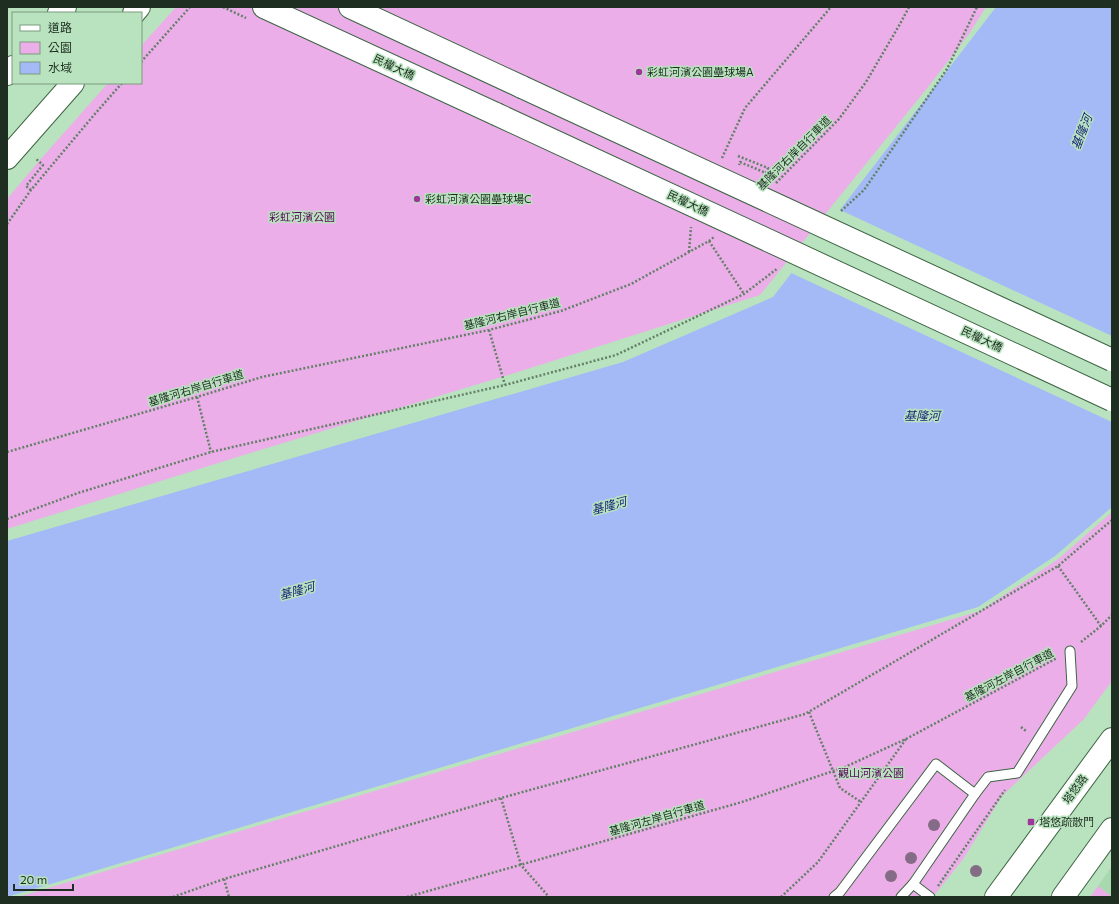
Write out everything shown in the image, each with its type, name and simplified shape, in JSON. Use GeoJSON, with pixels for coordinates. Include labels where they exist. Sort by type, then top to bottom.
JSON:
{"type":"FeatureCollection","features":[{"type":"Feature","properties":{"kind":"main road","name":"民權大橋"},"geometry":{"type":"LineString","coordinates":[[264,7],[1112,400]]}},
{"type":"Feature","properties":{"kind":"main road"},"geometry":{"type":"LineString","coordinates":[[350,7],[1112,360]]}},
{"type":"Feature","properties":{"kind":"main road"},"geometry":{"type":"LineString","coordinates":[[7,158],[72,84]]}},
{"type":"Feature","properties":{"kind":"main road","name":"塔悠路"},"geometry":{"type":"LineString","coordinates":[[996,897],[1112,739]]}},
{"type":"Feature","properties":{"kind":"main road"},"geometry":{"type":"LineString","coordinates":[[1063,897],[1112,829]]}},
{"type":"Feature","properties":{"kind":"lane"},"geometry":{"type":"LineString","coordinates":[[902,897],[913,884],[988,777],[1017,773],[1072,686],[1070,651]]}},
{"type":"Feature","properties":{"kind":"lane"},"geometry":{"type":"LineString","coordinates":[[834,897],[840,892],[936,764],[975,794]]}},
{"type":"Feature","properties":{"kind":"lane"},"geometry":{"type":"LineString","coordinates":[[913,884],[930,897]]}},
{"type":"Feature","properties":{"kind":"path"},"geometry":{"type":"LineString","coordinates":[[142,61],[190,7]]}},
{"type":"Feature","properties":{"kind":"path"},"geometry":{"type":"LineString","coordinates":[[719,162],[745,108],[831,7]]}},
{"type":"Feature","properties":{"kind":"path","name":"基隆河右岸自行車道"},"geometry":{"type":"LineString","coordinates":[[771,188],[839,119],[866,82],[909,7]]}},
{"type":"Feature","properties":{"kind":"path"},"geometry":{"type":"LineString","coordinates":[[841,212],[864,190],[947,69],[977,7]]}},
{"type":"Feature","properties":{"kind":"path"},"geometry":{"type":"LineString","coordinates":[[7,224],[31,190],[121,84]]}},
{"type":"Feature","properties":{"kind":"path"},"geometry":{"type":"LineString","coordinates":[[738,156],[768,168],[766,173],[748,166]]}},
{"type":"Feature","properties":{"kind":"path"},"geometry":{"type":"LineString","coordinates":[[31,190],[26,186],[43,165],[35,158]]}},
{"type":"Feature","properties":{"kind":"path"},"geometry":{"type":"LineString","coordinates":[[689,252],[691,221]]}},
{"type":"Feature","properties":{"kind":"path","name":"基隆河右岸自行車道"},"geometry":{"type":"LineString","coordinates":[[7,452],[262,377],[489,330],[561,311],[631,284],[709,241],[715,236]]}},
{"type":"Feature","properties":{"kind":"path"},"geometry":{"type":"LineString","coordinates":[[709,241],[744,294]]}},
{"type":"Feature","properties":{"kind":"path"},"geometry":{"type":"LineString","coordinates":[[7,519],[78,493],[211,452],[505,385],[616,355],[744,294],[783,264]]}},
{"type":"Feature","properties":{"kind":"path"},"geometry":{"type":"LineString","coordinates":[[489,330],[505,385]]}},
{"type":"Feature","properties":{"kind":"path"},"geometry":{"type":"LineString","coordinates":[[197,397],[211,452]]}},
{"type":"Feature","properties":{"kind":"path"},"geometry":{"type":"LineString","coordinates":[[173,897],[224,879],[501,798],[805,714],[1058,566],[1112,520]]}},
{"type":"Feature","properties":{"kind":"path"},"geometry":{"type":"LineString","coordinates":[[1058,566],[1101,626]]}},
{"type":"Feature","properties":{"kind":"path","name":"基隆河左岸自行車道"},"geometry":{"type":"LineString","coordinates":[[407,897],[742,802],[845,767],[906,739],[1070,651],[1112,615]]}},
{"type":"Feature","properties":{"kind":"path"},"geometry":{"type":"LineString","coordinates":[[809,712],[840,788],[861,802]]}},
{"type":"Feature","properties":{"kind":"path","name":"基隆河左岸自行車道"},"geometry":{"type":"LineString","coordinates":[[781,897],[818,862],[906,739]]}},
{"type":"Feature","properties":{"kind":"path"},"geometry":{"type":"LineString","coordinates":[[930,897],[1017,773]]}},
{"type":"Feature","properties":{"kind":"path"},"geometry":{"type":"LineString","coordinates":[[501,798],[522,865],[549,897]]}},
{"type":"Feature","properties":{"kind":"path"},"geometry":{"type":"LineString","coordinates":[[224,879],[229,897]]}},
{"type":"Feature","properties":{"kind":"shaded area"},"geometry":{"type":"Polygon","coordinates":[[[1112,866],[1112,897],[1098,886],[1112,866]]]}},
{"type":"Feature","properties":{"kind":"green space","name":"彩虹河濱公園"},"geometry":{"type":"Polygon","coordinates":[[[176,7],[986,7],[969,34],[928,87],[760,295],[518,372],[7,529],[7,199],[107,84],[142,84],[142,45],[176,7]]]}},
{"type":"Feature","properties":{"kind":"green space","name":"觀山河濱公園"},"geometry":{"type":"Polygon","coordinates":[[[1112,512],[1112,681],[1084,719],[1002,796],[964,858],[933,897],[18,897],[980,611],[1057,560],[1112,512]]]}},
{"type":"Feature","properties":{"kind":"green space"},"geometry":{"type":"Polygon","coordinates":[[[1098,886],[1112,897],[1090,897],[1098,886]]]}},
{"type":"Feature","properties":{"kind":"water","name":"基隆河"},"geometry":{"type":"Polygon","coordinates":[[[996,7],[1112,7],[1112,507],[1055,556],[978,607],[7,897],[7,541],[623,362],[773,297],[996,7]]]}},
{"type":"Feature","properties":{"kind":"pier"},"geometry":{"type":"Polygon","coordinates":[[[838,209],[1112,336],[1112,422],[789,272],[838,209]]]}},
{"type":"Feature","properties":{"kind":"place","name":"彩虹河濱公園壘球場A"},"geometry":{"type":"Point","coordinates":[639,72]}},
{"type":"Feature","properties":{"kind":"place","name":"彩虹河濱公園壘球場C"},"geometry":{"type":"Point","coordinates":[417,199]}},
{"type":"Feature","properties":{"kind":"place","name":"塔悠疏散門"},"geometry":{"type":"Point","coordinates":[1031,822]}}]}
